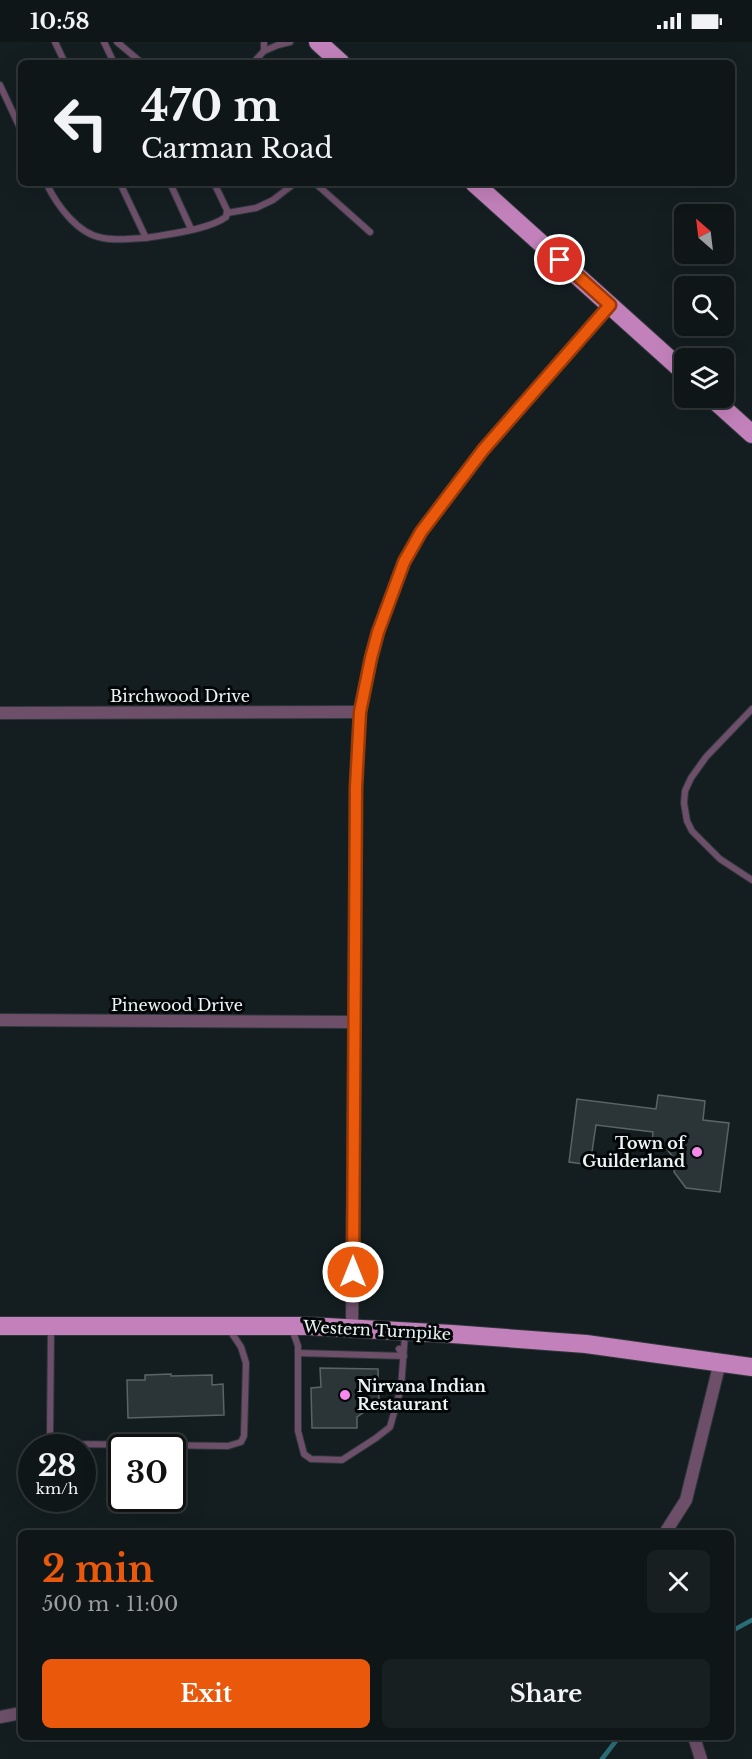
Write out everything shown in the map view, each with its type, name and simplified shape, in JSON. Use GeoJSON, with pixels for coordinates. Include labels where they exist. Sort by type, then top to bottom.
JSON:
{"type":"FeatureCollection","features":[{"type":"Feature","properties":{"kind":"main road"},"geometry":{"type":"LineString","coordinates":[[318,42],[338,60]]}},
{"type":"Feature","properties":{"kind":"main road"},"geometry":{"type":"LineString","coordinates":[[477,186],[674,363]]}},
{"type":"Feature","properties":{"kind":"main road"},"geometry":{"type":"LineString","coordinates":[[723,408],[752,434]]}},
{"type":"Feature","properties":{"kind":"main road","name":"Western Turnpike"},"geometry":{"type":"LineString","coordinates":[[0,1326],[352,1328],[586,1344],[752,1367]]}},
{"type":"Feature","properties":{"kind":"street"},"geometry":{"type":"LineString","coordinates":[[352,1328],[356,787],[360,712],[378,632],[404,562],[421,532],[483,450],[610,305]]}},
{"type":"Feature","properties":{"kind":"street","name":"Birchwood Drive"},"geometry":{"type":"LineString","coordinates":[[0,713],[360,712]]}},
{"type":"Feature","properties":{"kind":"street","name":"Pinewood Drive"},"geometry":{"type":"LineString","coordinates":[[0,1020],[353,1022]]}},
{"type":"Feature","properties":{"kind":"street"},"geometry":{"type":"LineString","coordinates":[[666,1530],[686,1500],[720,1362]]}},
{"type":"Feature","properties":{"kind":"street"},"geometry":{"type":"LineString","coordinates":[[0,1717],[18,1714]]}},
{"type":"Feature","properties":{"kind":"street"},"geometry":{"type":"LineString","coordinates":[[695,1740],[701,1759]]}},
{"type":"Feature","properties":{"kind":"lane"},"geometry":{"type":"LineString","coordinates":[[55,42],[64,60]]}},
{"type":"Feature","properties":{"kind":"lane"},"geometry":{"type":"LineString","coordinates":[[104,42],[113,60]]}},
{"type":"Feature","properties":{"kind":"lane"},"geometry":{"type":"LineString","coordinates":[[117,42],[138,60]]}},
{"type":"Feature","properties":{"kind":"lane"},"geometry":{"type":"LineString","coordinates":[[264,42],[264,51]]}},
{"type":"Feature","properties":{"kind":"lane"},"geometry":{"type":"LineString","coordinates":[[256,60],[264,51],[290,42]]}},
{"type":"Feature","properties":{"kind":"lane"},"geometry":{"type":"LineString","coordinates":[[0,86],[18,124]]}},
{"type":"Feature","properties":{"kind":"lane"},"geometry":{"type":"LineString","coordinates":[[48,186],[70,218],[90,235],[104,239],[146,238],[220,221],[226,217],[227,210],[215,186]]}},
{"type":"Feature","properties":{"kind":"lane"},"geometry":{"type":"LineString","coordinates":[[121,186],[146,238]]}},
{"type":"Feature","properties":{"kind":"lane"},"geometry":{"type":"LineString","coordinates":[[171,186],[191,229]]}},
{"type":"Feature","properties":{"kind":"lane"},"geometry":{"type":"LineString","coordinates":[[226,213],[256,208],[273,200],[291,186]]}},
{"type":"Feature","properties":{"kind":"lane"},"geometry":{"type":"LineString","coordinates":[[318,186],[370,232]]}},
{"type":"Feature","properties":{"kind":"lane"},"geometry":{"type":"LineString","coordinates":[[752,709],[706,757],[691,778],[685,791],[684,803],[687,821],[692,831],[720,859],[752,880]]}},
{"type":"Feature","properties":{"kind":"lane"},"geometry":{"type":"LineString","coordinates":[[51,1326],[50,1435],[52,1439],[57,1442],[74,1444],[228,1446],[241,1442],[244,1436],[246,1363],[241,1347],[227,1326]]}},
{"type":"Feature","properties":{"kind":"lane"},"geometry":{"type":"LineString","coordinates":[[291,1326],[298,1346],[297,1431],[304,1454],[311,1460],[342,1460],[390,1427],[401,1388],[405,1331]]}},
{"type":"Feature","properties":{"kind":"lane"},"geometry":{"type":"LineString","coordinates":[[399,1349],[404,1356]]}},
{"type":"Feature","properties":{"kind":"lane"},"geometry":{"type":"LineString","coordinates":[[298,1353],[404,1356]]}},
{"type":"Feature","properties":{"kind":"building","name":"Town of Guilderland"},"geometry":{"type":"Polygon","coordinates":[[[658,1095],[705,1101],[703,1120],[729,1123],[720,1192],[686,1188],[674,1172],[676,1161],[662,1143],[652,1142],[653,1132],[596,1125],[590,1165],[569,1162],[577,1099],[656,1109],[658,1095]]]}},
{"type":"Feature","properties":{"kind":"building","name":"Nirvana Indian Restaurant"},"geometry":{"type":"Polygon","coordinates":[[[320,1368],[378,1369],[379,1402],[357,1417],[357,1428],[312,1428],[311,1388],[321,1387],[320,1368]]]}},
{"type":"Feature","properties":{"kind":"building"},"geometry":{"type":"Polygon","coordinates":[[[171,1374],[171,1376],[212,1375],[212,1385],[223,1384],[224,1415],[128,1418],[127,1380],[145,1380],[145,1375],[171,1374]]]}},
{"type":"Feature","properties":{"kind":"waterway"},"geometry":{"type":"LineString","coordinates":[[734,1630],[752,1620]]}},
{"type":"Feature","properties":{"kind":"waterway"},"geometry":{"type":"LineString","coordinates":[[602,1759],[617,1740]]}},
{"type":"Feature","properties":{"kind":"place","name":"Town of Guilderland"},"geometry":{"type":"Point","coordinates":[697,1152]}},
{"type":"Feature","properties":{"kind":"place","name":"Nirvana Indian Restaurant"},"geometry":{"type":"Point","coordinates":[345,1395]}},
{"type":"Feature","properties":{"kind":"route"},"geometry":{"type":"LineString","coordinates":[[353,1272],[356,787],[360,712],[371,658],[396,582],[421,532],[483,450],[610,305],[560,260]]}}]}
